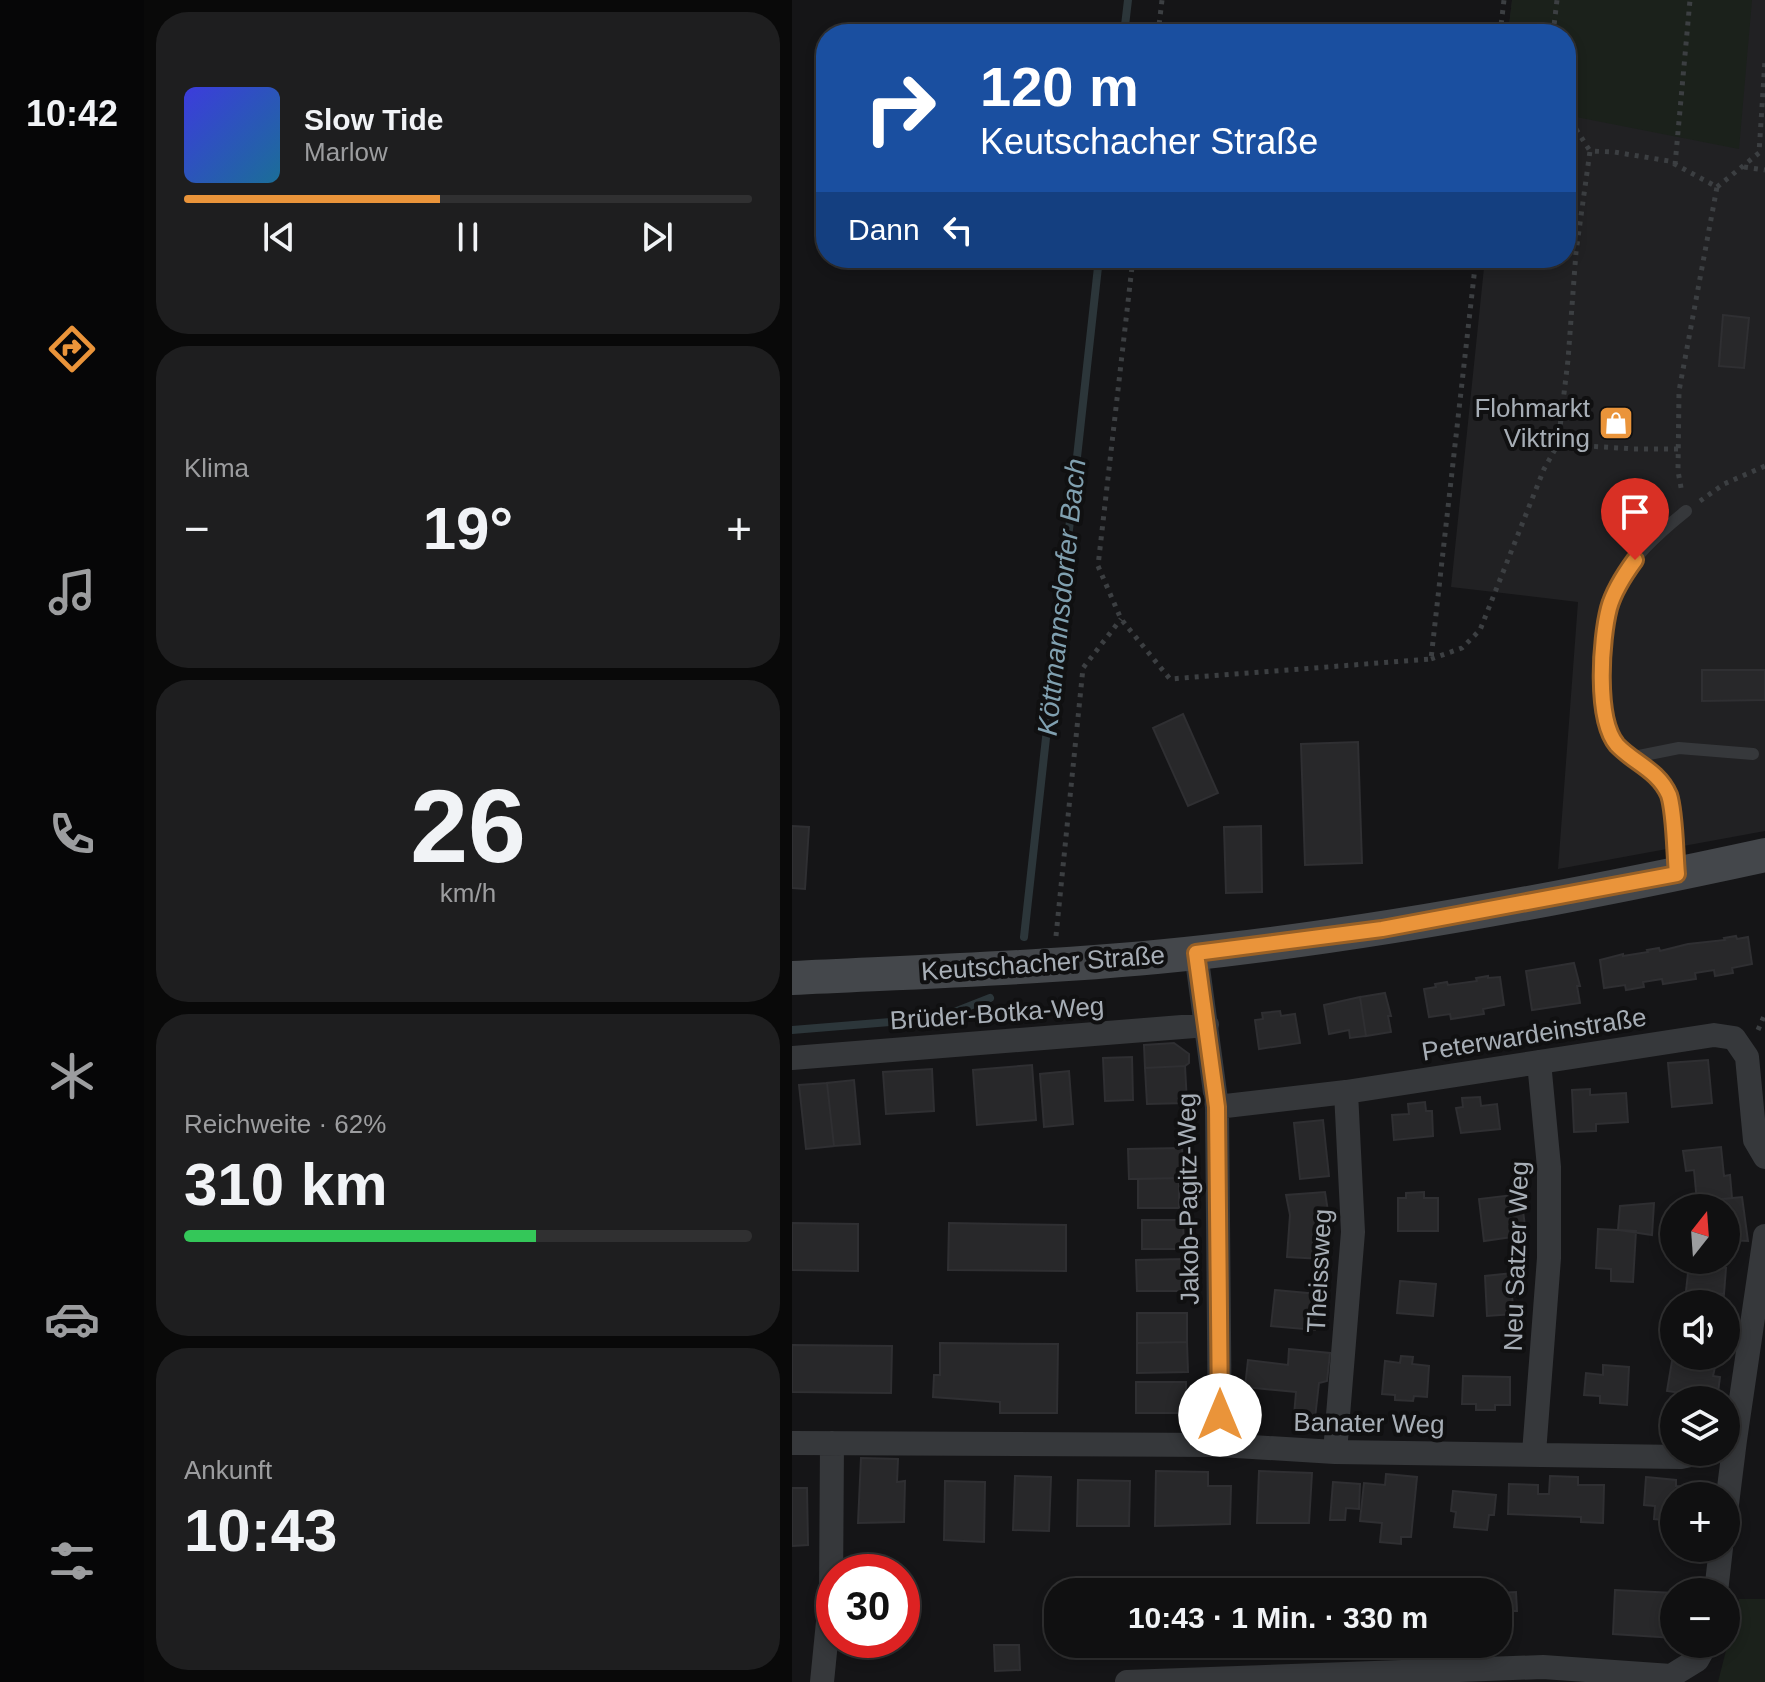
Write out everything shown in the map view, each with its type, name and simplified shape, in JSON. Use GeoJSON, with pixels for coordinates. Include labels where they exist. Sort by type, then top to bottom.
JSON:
{"type":"FeatureCollection","features":[{"type":"Feature","properties":{"kind":"main road","name":"Keutschacher Straße"},"geometry":{"type":"LineString","coordinates":[[792,978],[1049,965],[1196,953],[1382,929],[1765,855]]}},
{"type":"Feature","properties":{"kind":"street","name":"Jakob-Pagitz-Weg"},"geometry":{"type":"LineString","coordinates":[[1196,953],[1217,1107],[1220,1445]]}},
{"type":"Feature","properties":{"kind":"street","name":"Brüder-Botka-Weg"},"geometry":{"type":"LineString","coordinates":[[792,1058],[1207,1025]]}},
{"type":"Feature","properties":{"kind":"street","name":"Peterwardeinstraße"},"geometry":{"type":"LineString","coordinates":[[1217,1107],[1346,1092],[1714,1035],[1734,1038],[1747,1057],[1755,1140],[1765,1157]]}},
{"type":"Feature","properties":{"kind":"street","name":"Neu Satzer Weg"},"geometry":{"type":"LineString","coordinates":[[1534,1453],[1549,1258],[1549,1167],[1539,1062]]}},
{"type":"Feature","properties":{"kind":"street","name":"Theissweg"},"geometry":{"type":"LineString","coordinates":[[1335,1452],[1353,1232],[1346,1092]]}},
{"type":"Feature","properties":{"kind":"street"},"geometry":{"type":"LineString","coordinates":[[1740,1387],[1765,1236]]}},
{"type":"Feature","properties":{"kind":"street","name":"Banater Weg"},"geometry":{"type":"LineString","coordinates":[[792,1443],[1220,1445],[1335,1452],[1660,1456]]}},
{"type":"Feature","properties":{"kind":"street"},"geometry":{"type":"LineString","coordinates":[[822,1682],[831,1592],[832,1443]]}},
{"type":"Feature","properties":{"kind":"street"},"geometry":{"type":"LineString","coordinates":[[1127,1682],[1543,1667],[1671,1676],[1698,1658]]}},
{"type":"Feature","properties":{"kind":"lane"},"geometry":{"type":"LineString","coordinates":[[1677,874],[1669,797],[1656,774],[1616,744],[1605,718],[1602,643],[1610,605],[1621,579],[1649,540],[1686,511]]}},
{"type":"Feature","properties":{"kind":"lane"},"geometry":{"type":"LineString","coordinates":[[1634,757],[1679,748],[1753,754]]}},
{"type":"Feature","properties":{"kind":"path"},"geometry":{"type":"LineString","coordinates":[[1159,24],[1162,0]]}},
{"type":"Feature","properties":{"kind":"path"},"geometry":{"type":"LineString","coordinates":[[1501,24],[1504,0]]}},
{"type":"Feature","properties":{"kind":"path"},"geometry":{"type":"LineString","coordinates":[[1554,24],[1557,0]]}},
{"type":"Feature","properties":{"kind":"path"},"geometry":{"type":"LineString","coordinates":[[1675,165],[1690,0]]}},
{"type":"Feature","properties":{"kind":"path"},"geometry":{"type":"LineString","coordinates":[[1765,60],[1759,153],[1717,187],[1679,391],[1678,471],[1686,511],[1724,484],[1765,466]]}},
{"type":"Feature","properties":{"kind":"path"},"geometry":{"type":"LineString","coordinates":[[1576,129],[1590,151],[1576,252]]}},
{"type":"Feature","properties":{"kind":"path"},"geometry":{"type":"LineString","coordinates":[[1590,151],[1614,152],[1675,165],[1717,187]]}},
{"type":"Feature","properties":{"kind":"path"},"geometry":{"type":"LineString","coordinates":[[1743,166],[1765,170]]}},
{"type":"Feature","properties":{"kind":"path"},"geometry":{"type":"LineString","coordinates":[[1132,268],[1098,566],[1121,619],[1170,679],[1431,659],[1462,648],[1480,630],[1544,469],[1558,444],[1575,268]]}},
{"type":"Feature","properties":{"kind":"path"},"geometry":{"type":"LineString","coordinates":[[1431,659],[1475,268]]}},
{"type":"Feature","properties":{"kind":"path"},"geometry":{"type":"LineString","coordinates":[[1558,444],[1678,449]]}},
{"type":"Feature","properties":{"kind":"path"},"geometry":{"type":"LineString","coordinates":[[1049,965],[1058,927],[1083,668],[1121,619]]}},
{"type":"Feature","properties":{"kind":"shaded area","name":"Flohmarkt Viktring"},"geometry":{"type":"Polygon","coordinates":[[[1512,0],[1765,0],[1765,831],[1558,869],[1578,602],[1451,587],[1484,268],[1576,268],[1576,24],[1509,24],[1512,0]]]}},
{"type":"Feature","properties":{"kind":"shaded area"},"geometry":{"type":"Polygon","coordinates":[[[1512,0],[1752,0],[1739,149],[1576,117],[1576,24],[1509,24],[1512,0]]]}},
{"type":"Feature","properties":{"kind":"shaded area"},"geometry":{"type":"Polygon","coordinates":[[[1740,1599],[1765,1599],[1765,1682],[1718,1682],[1724,1658],[1740,1658],[1740,1599]]]}},
{"type":"Feature","properties":{"kind":"building"},"geometry":{"type":"Polygon","coordinates":[[[1723,315],[1749,318],[1744,368],[1719,366],[1723,315]]]}},
{"type":"Feature","properties":{"kind":"building"},"geometry":{"type":"Polygon","coordinates":[[[1702,670],[1765,670],[1765,700],[1702,701],[1702,670]]]}},
{"type":"Feature","properties":{"kind":"building"},"geometry":{"type":"Polygon","coordinates":[[[1183,714],[1218,793],[1188,806],[1153,728],[1183,714]]]}},
{"type":"Feature","properties":{"kind":"building"},"geometry":{"type":"Polygon","coordinates":[[[1358,742],[1362,863],[1305,865],[1301,744],[1358,742]]]}},
{"type":"Feature","properties":{"kind":"building"},"geometry":{"type":"Polygon","coordinates":[[[792,826],[809,827],[805,889],[792,888],[792,826]]]}},
{"type":"Feature","properties":{"kind":"building"},"geometry":{"type":"Polygon","coordinates":[[[1261,826],[1262,892],[1226,893],[1224,827],[1261,826]]]}},
{"type":"Feature","properties":{"kind":"building"},"geometry":{"type":"Polygon","coordinates":[[[1736,936],[1737,939],[1748,937],[1752,964],[1732,968],[1733,973],[1715,976],[1714,970],[1695,973],[1696,979],[1663,984],[1662,979],[1643,982],[1644,987],[1626,990],[1625,985],[1604,988],[1600,960],[1736,936]]]}},
{"type":"Feature","properties":{"kind":"building"},"geometry":{"type":"Polygon","coordinates":[[[1574,963],[1580,986],[1577,986],[1580,1003],[1532,1010],[1526,971],[1574,963]]]}},
{"type":"Feature","properties":{"kind":"building"},"geometry":{"type":"Polygon","coordinates":[[[1500,977],[1504,1005],[1483,1009],[1484,1014],[1451,1019],[1450,1014],[1429,1017],[1424,989],[1447,982],[1448,985],[1477,981],[1476,978],[1500,977]]]}},
{"type":"Feature","properties":{"kind":"building"},"geometry":{"type":"Polygon","coordinates":[[[1385,993],[1391,1016],[1388,1016],[1391,1032],[1366,1036],[1360,997],[1385,993]]]}},
{"type":"Feature","properties":{"kind":"building"},"geometry":{"type":"Polygon","coordinates":[[[1360,997],[1366,1036],[1350,1038],[1349,1030],[1329,1034],[1324,1005],[1360,997]]]}},
{"type":"Feature","properties":{"kind":"building"},"geometry":{"type":"Polygon","coordinates":[[[1280,1011],[1281,1016],[1295,1014],[1300,1043],[1259,1049],[1255,1020],[1263,1019],[1262,1013],[1280,1011]]]}},
{"type":"Feature","properties":{"kind":"building"},"geometry":{"type":"Polygon","coordinates":[[[1174,1043],[1189,1054],[1189,1063],[1185,1066],[1145,1068],[1144,1045],[1174,1043]]]}},
{"type":"Feature","properties":{"kind":"building"},"geometry":{"type":"Polygon","coordinates":[[[1132,1057],[1133,1100],[1105,1101],[1103,1058],[1132,1057]]]}},
{"type":"Feature","properties":{"kind":"building"},"geometry":{"type":"Polygon","coordinates":[[[1708,1060],[1712,1103],[1672,1107],[1668,1063],[1708,1060]]]}},
{"type":"Feature","properties":{"kind":"building"},"geometry":{"type":"Polygon","coordinates":[[[1032,1065],[1036,1120],[977,1125],[973,1070],[1032,1065]]]}},
{"type":"Feature","properties":{"kind":"building"},"geometry":{"type":"Polygon","coordinates":[[[1185,1066],[1187,1103],[1147,1104],[1145,1068],[1185,1066]]]}},
{"type":"Feature","properties":{"kind":"building"},"geometry":{"type":"Polygon","coordinates":[[[932,1069],[934,1111],[886,1114],[883,1072],[932,1069]]]}},
{"type":"Feature","properties":{"kind":"building"},"geometry":{"type":"Polygon","coordinates":[[[1069,1071],[1073,1124],[1044,1127],[1040,1074],[1069,1071]]]}},
{"type":"Feature","properties":{"kind":"building"},"geometry":{"type":"Polygon","coordinates":[[[854,1080],[860,1144],[834,1146],[827,1083],[854,1080]]]}},
{"type":"Feature","properties":{"kind":"building"},"geometry":{"type":"Polygon","coordinates":[[[827,1083],[834,1146],[806,1149],[799,1085],[827,1083]]]}},
{"type":"Feature","properties":{"kind":"building"},"geometry":{"type":"Polygon","coordinates":[[[1590,1089],[1590,1095],[1626,1093],[1628,1122],[1596,1124],[1596,1131],[1574,1132],[1572,1090],[1590,1089]]]}},
{"type":"Feature","properties":{"kind":"building"},"geometry":{"type":"Polygon","coordinates":[[[1480,1097],[1481,1106],[1497,1104],[1500,1129],[1461,1133],[1456,1108],[1463,1107],[1462,1098],[1480,1097]]]}},
{"type":"Feature","properties":{"kind":"building"},"geometry":{"type":"Polygon","coordinates":[[[1425,1102],[1426,1111],[1432,1111],[1433,1136],[1394,1140],[1392,1115],[1409,1114],[1408,1104],[1425,1102]]]}},
{"type":"Feature","properties":{"kind":"building"},"geometry":{"type":"Polygon","coordinates":[[[1323,1120],[1329,1176],[1300,1179],[1294,1123],[1323,1120]]]}},
{"type":"Feature","properties":{"kind":"building"},"geometry":{"type":"Polygon","coordinates":[[[1721,1147],[1724,1176],[1730,1175],[1732,1194],[1696,1194],[1694,1170],[1686,1171],[1683,1151],[1721,1147]]]}},
{"type":"Feature","properties":{"kind":"building"},"geometry":{"type":"Polygon","coordinates":[[[1182,1148],[1183,1178],[1129,1179],[1128,1149],[1182,1148]]]}},
{"type":"Feature","properties":{"kind":"building"},"geometry":{"type":"Polygon","coordinates":[[[1179,1178],[1179,1208],[1138,1208],[1138,1179],[1179,1178]]]}},
{"type":"Feature","properties":{"kind":"building"},"geometry":{"type":"Polygon","coordinates":[[[1325,1192],[1329,1218],[1323,1259],[1287,1257],[1290,1215],[1286,1195],[1325,1192]]]}},
{"type":"Feature","properties":{"kind":"building"},"geometry":{"type":"Polygon","coordinates":[[[1424,1192],[1424,1198],[1438,1198],[1438,1231],[1398,1231],[1398,1198],[1406,1198],[1406,1193],[1424,1192]]]}},
{"type":"Feature","properties":{"kind":"building"},"geometry":{"type":"Polygon","coordinates":[[[1521,1194],[1526,1235],[1484,1241],[1479,1199],[1521,1194]]]}},
{"type":"Feature","properties":{"kind":"building"},"geometry":{"type":"Polygon","coordinates":[[[1742,1197],[1748,1241],[1740,1241],[1742,1197]]]}},
{"type":"Feature","properties":{"kind":"building"},"geometry":{"type":"Polygon","coordinates":[[[1654,1203],[1652,1235],[1618,1230],[1620,1206],[1654,1203]]]}},
{"type":"Feature","properties":{"kind":"building"},"geometry":{"type":"Polygon","coordinates":[[[1142,1220],[1183,1220],[1184,1249],[1142,1249],[1142,1220]]]}},
{"type":"Feature","properties":{"kind":"building"},"geometry":{"type":"Polygon","coordinates":[[[792,1223],[858,1224],[858,1271],[792,1270],[792,1223]]]}},
{"type":"Feature","properties":{"kind":"building"},"geometry":{"type":"Polygon","coordinates":[[[949,1223],[1066,1225],[1066,1271],[948,1270],[949,1223]]]}},
{"type":"Feature","properties":{"kind":"building"},"geometry":{"type":"Polygon","coordinates":[[[1598,1229],[1636,1231],[1633,1282],[1611,1281],[1611,1269],[1596,1268],[1598,1229]]]}},
{"type":"Feature","properties":{"kind":"building"},"geometry":{"type":"Polygon","coordinates":[[[1186,1259],[1187,1291],[1137,1291],[1136,1260],[1186,1259]]]}},
{"type":"Feature","properties":{"kind":"building"},"geometry":{"type":"Polygon","coordinates":[[[1522,1272],[1523,1295],[1512,1296],[1514,1314],[1487,1316],[1485,1276],[1522,1272]]]}},
{"type":"Feature","properties":{"kind":"building"},"geometry":{"type":"Polygon","coordinates":[[[1688,1274],[1726,1274],[1724,1290],[1686,1290],[1688,1274]]]}},
{"type":"Feature","properties":{"kind":"building"},"geometry":{"type":"Polygon","coordinates":[[[1400,1281],[1436,1284],[1433,1316],[1397,1313],[1400,1281]]]}},
{"type":"Feature","properties":{"kind":"building"},"geometry":{"type":"Polygon","coordinates":[[[1275,1290],[1318,1294],[1315,1330],[1271,1326],[1275,1290]]]}},
{"type":"Feature","properties":{"kind":"building"},"geometry":{"type":"Polygon","coordinates":[[[1137,1313],[1187,1313],[1187,1342],[1137,1343],[1137,1313]]]}},
{"type":"Feature","properties":{"kind":"building"},"geometry":{"type":"Polygon","coordinates":[[[1187,1342],[1188,1372],[1137,1373],[1137,1343],[1187,1342]]]}},
{"type":"Feature","properties":{"kind":"building"},"geometry":{"type":"Polygon","coordinates":[[[940,1343],[1058,1344],[1057,1413],[1000,1413],[1000,1402],[933,1397],[934,1375],[940,1375],[940,1343]]]}},
{"type":"Feature","properties":{"kind":"building"},"geometry":{"type":"Polygon","coordinates":[[[792,1345],[892,1346],[891,1393],[792,1392],[792,1345]]]}},
{"type":"Feature","properties":{"kind":"building"},"geometry":{"type":"Polygon","coordinates":[[[1289,1349],[1330,1353],[1327,1381],[1319,1383],[1315,1418],[1294,1416],[1296,1392],[1245,1387],[1248,1360],[1288,1365],[1289,1349]]]}},
{"type":"Feature","properties":{"kind":"building"},"geometry":{"type":"Polygon","coordinates":[[[1401,1356],[1413,1357],[1412,1364],[1429,1366],[1427,1397],[1414,1396],[1413,1401],[1395,1400],[1395,1395],[1382,1394],[1385,1361],[1400,1363],[1401,1356]]]}},
{"type":"Feature","properties":{"kind":"building"},"geometry":{"type":"Polygon","coordinates":[[[1603,1365],[1629,1367],[1627,1405],[1600,1403],[1600,1396],[1584,1395],[1586,1373],[1603,1375],[1603,1365]]]}},
{"type":"Feature","properties":{"kind":"building"},"geometry":{"type":"Polygon","coordinates":[[[1670,1370],[1714,1370],[1713,1376],[1720,1377],[1719,1386],[1668,1386],[1670,1370]]]}},
{"type":"Feature","properties":{"kind":"building"},"geometry":{"type":"Polygon","coordinates":[[[1463,1376],[1510,1377],[1510,1405],[1495,1405],[1495,1410],[1476,1410],[1476,1404],[1462,1404],[1463,1376]]]}},
{"type":"Feature","properties":{"kind":"building"},"geometry":{"type":"Polygon","coordinates":[[[1136,1382],[1186,1382],[1186,1413],[1136,1413],[1136,1382]]]}},
{"type":"Feature","properties":{"kind":"building"},"geometry":{"type":"Polygon","coordinates":[[[861,1458],[898,1459],[897,1482],[905,1481],[904,1522],[858,1523],[861,1458]]]}},
{"type":"Feature","properties":{"kind":"building"},"geometry":{"type":"Polygon","coordinates":[[[1156,1471],[1208,1472],[1208,1486],[1231,1486],[1230,1524],[1155,1526],[1156,1471]]]}},
{"type":"Feature","properties":{"kind":"building"},"geometry":{"type":"Polygon","coordinates":[[[1259,1471],[1312,1473],[1309,1523],[1257,1523],[1259,1471]]]}},
{"type":"Feature","properties":{"kind":"building"},"geometry":{"type":"Polygon","coordinates":[[[1386,1474],[1417,1477],[1411,1537],[1401,1537],[1401,1544],[1380,1542],[1382,1523],[1360,1521],[1364,1483],[1385,1485],[1386,1474]]]}},
{"type":"Feature","properties":{"kind":"building"},"geometry":{"type":"Polygon","coordinates":[[[1015,1476],[1051,1477],[1049,1531],[1013,1530],[1015,1476]]]}},
{"type":"Feature","properties":{"kind":"building"},"geometry":{"type":"Polygon","coordinates":[[[1550,1476],[1578,1477],[1578,1485],[1604,1485],[1603,1523],[1581,1522],[1581,1517],[1508,1514],[1509,1484],[1538,1485],[1538,1494],[1549,1494],[1550,1476]]]}},
{"type":"Feature","properties":{"kind":"building"},"geometry":{"type":"Polygon","coordinates":[[[1646,1477],[1676,1480],[1660,1482],[1660,1520],[1654,1519],[1655,1506],[1644,1505],[1646,1477]]]}},
{"type":"Feature","properties":{"kind":"building"},"geometry":{"type":"Polygon","coordinates":[[[1078,1480],[1130,1481],[1129,1526],[1077,1526],[1078,1480]]]}},
{"type":"Feature","properties":{"kind":"building"},"geometry":{"type":"Polygon","coordinates":[[[945,1481],[985,1482],[984,1542],[944,1540],[945,1481]]]}},
{"type":"Feature","properties":{"kind":"building"},"geometry":{"type":"Polygon","coordinates":[[[1333,1482],[1360,1484],[1359,1509],[1346,1508],[1345,1520],[1330,1520],[1333,1482]]]}},
{"type":"Feature","properties":{"kind":"building"},"geometry":{"type":"Polygon","coordinates":[[[792,1488],[807,1488],[808,1545],[792,1546],[792,1488]]]}},
{"type":"Feature","properties":{"kind":"building"},"geometry":{"type":"Polygon","coordinates":[[[1453,1491],[1496,1495],[1494,1515],[1489,1515],[1487,1530],[1454,1527],[1456,1512],[1451,1511],[1453,1491]]]}},
{"type":"Feature","properties":{"kind":"building"},"geometry":{"type":"Polygon","coordinates":[[[1615,1590],[1660,1592],[1660,1637],[1613,1634],[1615,1590]]]}},
{"type":"Feature","properties":{"kind":"building"},"geometry":{"type":"Polygon","coordinates":[[[1512,1592],[1516,1592],[1517,1611],[1512,1611],[1512,1592]]]}},
{"type":"Feature","properties":{"kind":"building"},"geometry":{"type":"Polygon","coordinates":[[[994,1645],[1019,1645],[1020,1670],[995,1671],[994,1645]]]}},
{"type":"Feature","properties":{"kind":"waterway","name":"Köttmannsdorfer Bach"},"geometry":{"type":"LineString","coordinates":[[1125,24],[1128,0]]}},
{"type":"Feature","properties":{"kind":"waterway","name":"Köttmannsdorfer Bach"},"geometry":{"type":"LineString","coordinates":[[1024,937],[1098,268]]}},
{"type":"Feature","properties":{"kind":"waterway","name":"Köttmannsdorfer Bach"},"geometry":{"type":"LineString","coordinates":[[792,1030],[939,1018],[990,998]]}},
{"type":"Feature","properties":{"kind":"place","name":"Flohmarkt Viktring"},"geometry":{"type":"Point","coordinates":[1616,423]}},
{"type":"Feature","properties":{"kind":"route"},"geometry":{"type":"LineString","coordinates":[[1220,1415],[1217,1107],[1196,953],[1382,929],[1677,874],[1669,797],[1656,774],[1616,744],[1605,718],[1602,643],[1610,605],[1621,579],[1635,560]]}}]}
